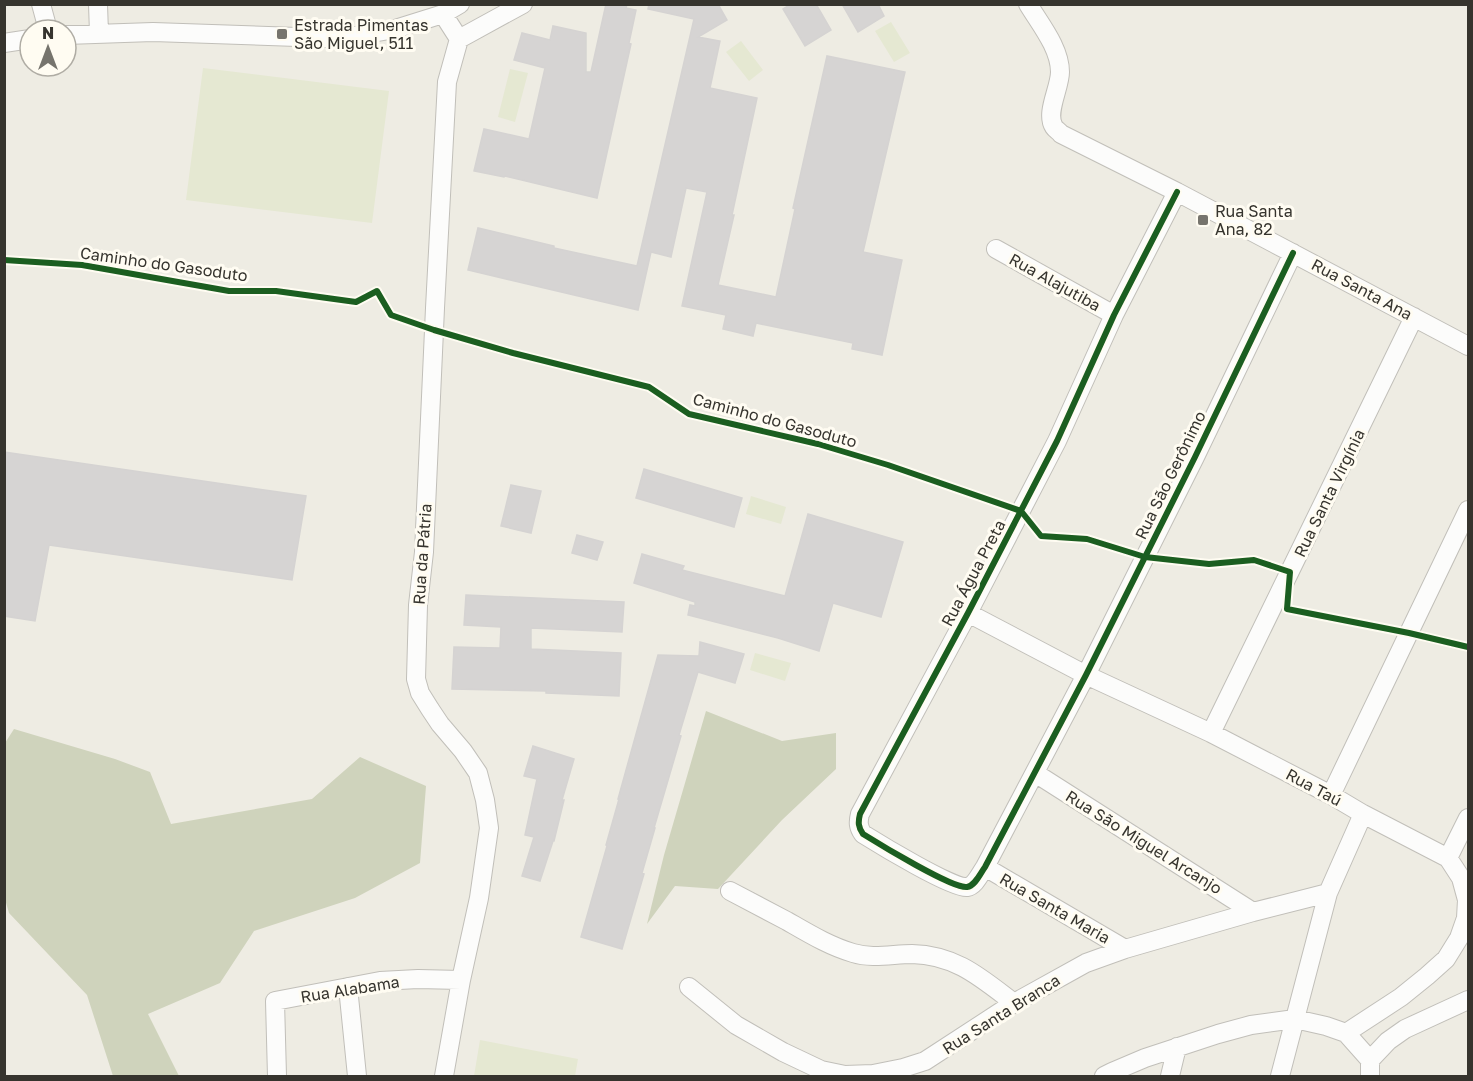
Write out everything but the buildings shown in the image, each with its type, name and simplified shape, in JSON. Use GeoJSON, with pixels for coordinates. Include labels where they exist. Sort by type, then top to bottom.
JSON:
{"type":"FeatureCollection","features":[{"type":"Feature","properties":{"kind":"street"},"geometry":{"type":"LineString","coordinates":[[98,4],[99,33]]}},
{"type":"Feature","properties":{"kind":"street"},"geometry":{"type":"LineString","coordinates":[[78,34],[153,32],[326,38],[355,36],[395,29],[430,13],[460,4]]}},
{"type":"Feature","properties":{"kind":"street"},"geometry":{"type":"LineString","coordinates":[[430,13],[459,39],[523,4]]}},
{"type":"Feature","properties":{"kind":"street","name":"Rua Santa Ana"},"geometry":{"type":"LineString","coordinates":[[1028,4],[1057,55],[1060,72],[1051,117],[1054,127],[1061,134],[1177,192],[1468,346]]}},
{"type":"Feature","properties":{"kind":"street","name":"Rua da Pátria"},"geometry":{"type":"LineString","coordinates":[[444,1077],[460,980],[479,898],[489,828],[485,800],[477,773],[430,709],[420,693],[416,679],[418,605],[424,552],[447,82],[459,39]]}},
{"type":"Feature","properties":{"kind":"street","name":"Rua Água Preta"},"geometry":{"type":"LineString","coordinates":[[985,867],[973,885],[959,886],[863,834],[858,821],[865,803],[968,613],[1057,441],[1114,315],[1177,192]]}},
{"type":"Feature","properties":{"kind":"street","name":"Rua Alajutiba"},"geometry":{"type":"LineString","coordinates":[[996,249],[1114,315]]}},
{"type":"Feature","properties":{"kind":"street","name":"Rua São Gerônimo"},"geometry":{"type":"LineString","coordinates":[[985,867],[1086,675],[1195,457],[1293,253]]}},
{"type":"Feature","properties":{"kind":"street","name":"Rua Santa Virgínia"},"geometry":{"type":"LineString","coordinates":[[1211,733],[1414,317]]}},
{"type":"Feature","properties":{"kind":"street"},"geometry":{"type":"LineString","coordinates":[[1331,795],[1468,510]]}},
{"type":"Feature","properties":{"kind":"street","name":"Rua Taú"},"geometry":{"type":"LineString","coordinates":[[968,613],[1086,675],[1211,733],[1448,858]]}},
{"type":"Feature","properties":{"kind":"street","name":"Rua São Miguel Arcanjo"},"geometry":{"type":"LineString","coordinates":[[1035,772],[1253,912]]}},
{"type":"Feature","properties":{"kind":"street"},"geometry":{"type":"LineString","coordinates":[[1280,1077],[1328,893],[1364,814]]}},
{"type":"Feature","properties":{"kind":"street"},"geometry":{"type":"LineString","coordinates":[[1346,1033],[1401,997],[1427,976],[1446,959],[1459,938],[1466,918],[1467,900],[1461,878],[1448,858],[1468,818]]}},
{"type":"Feature","properties":{"kind":"street","name":"Rua Santa Maria"},"geometry":{"type":"LineString","coordinates":[[985,867],[1125,949]]}},
{"type":"Feature","properties":{"kind":"street"},"geometry":{"type":"LineString","coordinates":[[730,891],[829,945],[856,954],[871,956],[914,954],[941,958],[961,965],[1014,1003]]}},
{"type":"Feature","properties":{"kind":"street","name":"Rua Santa Branca"},"geometry":{"type":"LineString","coordinates":[[689,987],[736,1025],[818,1073],[873,1074],[925,1061],[1014,1003],[1086,963],[1125,949],[1328,893]]}},
{"type":"Feature","properties":{"kind":"street","name":"Rua Alabama"},"geometry":{"type":"LineString","coordinates":[[277,1077],[275,1001],[389,981],[460,980]]}},
{"type":"Feature","properties":{"kind":"street"},"geometry":{"type":"LineString","coordinates":[[348,987],[357,1077]]}},
{"type":"Feature","properties":{"kind":"street"},"geometry":{"type":"LineString","coordinates":[[1104,1077],[1145,1058],[1218,1034],[1251,1025],[1295,1019],[1346,1033],[1370,1068],[1388,1041],[1405,1029],[1468,1000]]}},
{"type":"Feature","properties":{"kind":"street"},"geometry":{"type":"LineString","coordinates":[[1170,1077],[1177,1047]]}},
{"type":"Feature","properties":{"kind":"green space"},"geometry":{"type":"Polygon","coordinates":[[[891,22],[910,53],[894,62],[875,31],[891,22]]]}},
{"type":"Feature","properties":{"kind":"green space"},"geometry":{"type":"Polygon","coordinates":[[[741,41],[763,70],[749,81],[726,52],[741,41]]]}},
{"type":"Feature","properties":{"kind":"green space"},"geometry":{"type":"Polygon","coordinates":[[[203,68],[389,91],[372,223],[186,200],[203,68]]]}},
{"type":"Feature","properties":{"kind":"green space"},"geometry":{"type":"Polygon","coordinates":[[[510,69],[528,73],[515,122],[498,117],[510,69]]]}},
{"type":"Feature","properties":{"kind":"green space"},"geometry":{"type":"Polygon","coordinates":[[[751,496],[786,507],[781,524],[746,514],[751,496]]]}},
{"type":"Feature","properties":{"kind":"green space"},"geometry":{"type":"Polygon","coordinates":[[[755,653],[791,663],[785,681],[750,670],[755,653]]]}},
{"type":"Feature","properties":{"kind":"green space"},"geometry":{"type":"Polygon","coordinates":[[[706,711],[782,741],[836,733],[836,769],[782,820],[718,889],[675,886],[647,924],[664,855],[706,711]]]}},
{"type":"Feature","properties":{"kind":"green space"},"geometry":{"type":"Polygon","coordinates":[[[14,729],[115,759],[150,772],[171,824],[312,799],[360,757],[426,786],[420,863],[355,898],[254,931],[220,983],[148,1014],[179,1076],[113,1076],[87,995],[9,913],[5,899],[5,743],[14,729]]]}},
{"type":"Feature","properties":{"kind":"green space"},"geometry":{"type":"Polygon","coordinates":[[[480,1040],[578,1059],[575,1076],[474,1076],[480,1040]]]}},
{"type":"Feature","properties":{"kind":"cycle path"},"geometry":{"type":"LineString","coordinates":[[1177,192],[1114,315],[1057,441],[860,814],[859,824],[863,834],[932,874],[959,886],[967,887],[975,882],[985,867],[1086,675],[1195,457],[1293,253]]}},
{"type":"Feature","properties":{"kind":"cycle path","name":"Caminho do Gasoduto"},"geometry":{"type":"LineString","coordinates":[[4,260],[82,265],[229,291],[276,291],[356,302],[377,291],[391,315],[513,353],[649,387],[689,414],[818,444],[888,465],[1021,511],[1041,536],[1087,539],[1145,557],[1209,564],[1254,560],[1290,572],[1287,609],[1468,647]]}},
{"type":"Feature","properties":{"kind":"place","name":"Estrada Pimentas São Miguel, 511"},"geometry":{"type":"Point","coordinates":[282,34]}},
{"type":"Feature","properties":{"kind":"place","name":"Rua Santa Ana, 82"},"geometry":{"type":"Point","coordinates":[1203,220]}}]}
